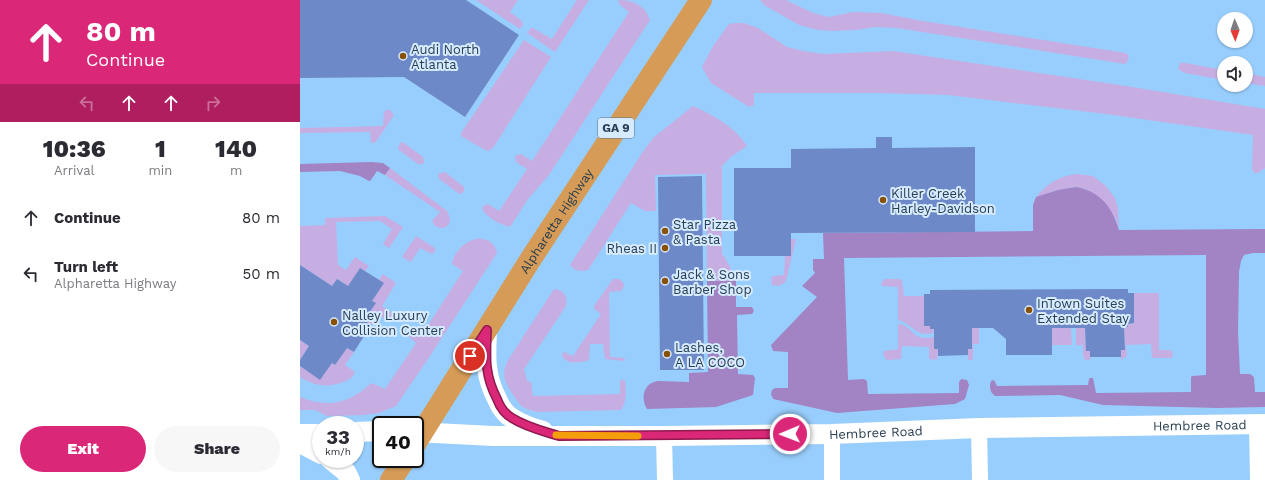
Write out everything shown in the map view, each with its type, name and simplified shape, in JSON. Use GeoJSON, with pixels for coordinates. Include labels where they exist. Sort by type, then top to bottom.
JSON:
{"type":"FeatureCollection","features":[{"type":"Feature","properties":{"kind":"highway","name":"Alpharetta Highway"},"geometry":{"type":"LineString","coordinates":[[424,427],[541,244],[701,0]]}},
{"type":"Feature","properties":{"kind":"highway"},"geometry":{"type":"LineString","coordinates":[[391,480],[399,468]]}},
{"type":"Feature","properties":{"kind":"street"},"geometry":{"type":"LineString","coordinates":[[487,330],[487,375],[490,386],[501,408],[511,418],[530,427],[559,436]]}},
{"type":"Feature","properties":{"kind":"street"},"geometry":{"type":"LineString","coordinates":[[1258,480],[1261,424]]}},
{"type":"Feature","properties":{"kind":"street","name":"Hembree Road"},"geometry":{"type":"LineString","coordinates":[[424,436],[832,434],[979,428],[1261,424]]}},
{"type":"Feature","properties":{"kind":"street"},"geometry":{"type":"LineString","coordinates":[[979,428],[980,480]]}},
{"type":"Feature","properties":{"kind":"street"},"geometry":{"type":"LineString","coordinates":[[300,434],[312,434]]}},
{"type":"Feature","properties":{"kind":"street"},"geometry":{"type":"LineString","coordinates":[[832,434],[832,480]]}},
{"type":"Feature","properties":{"kind":"street"},"geometry":{"type":"LineString","coordinates":[[664,436],[665,480]]}},
{"type":"Feature","properties":{"kind":"street"},"geometry":{"type":"LineString","coordinates":[[300,443],[312,449]]}},
{"type":"Feature","properties":{"kind":"street"},"geometry":{"type":"LineString","coordinates":[[341,468],[346,472],[350,480]]}},
{"type":"Feature","properties":{"kind":"shaded area"},"geometry":{"type":"Polygon","coordinates":[[[476,0],[518,0],[510,12],[522,21],[523,25],[520,29],[476,0]]]}},
{"type":"Feature","properties":{"kind":"shaded area"},"geometry":{"type":"Polygon","coordinates":[[[577,0],[589,0],[555,52],[527,33],[531,28],[533,28],[552,39],[577,0]]]}},
{"type":"Feature","properties":{"kind":"shaded area"},"geometry":{"type":"Polygon","coordinates":[[[618,0],[638,4],[648,15],[650,20],[549,175],[528,199],[510,227],[494,221],[484,212],[482,209],[483,206],[488,204],[499,211],[527,169],[516,162],[515,156],[521,154],[532,161],[629,12],[620,5],[618,0]]]}},
{"type":"Feature","properties":{"kind":"shaded area"},"geometry":{"type":"Polygon","coordinates":[[[760,0],[786,0],[813,13],[829,17],[853,12],[881,13],[1126,53],[1128,55],[1128,61],[1125,64],[897,28],[875,27],[857,30],[818,30],[799,25],[764,5],[760,0]]]}},
{"type":"Feature","properties":{"kind":"shaded area"},"geometry":{"type":"Polygon","coordinates":[[[744,23],[758,28],[787,47],[803,51],[823,54],[893,51],[1126,86],[1265,109],[1265,168],[1258,173],[1255,173],[1252,170],[1253,135],[1106,114],[948,95],[877,93],[754,93],[754,105],[749,107],[711,83],[702,67],[713,46],[729,24],[744,23]]]}},
{"type":"Feature","properties":{"kind":"shaded area"},"geometry":{"type":"Polygon","coordinates":[[[524,40],[551,57],[493,148],[488,151],[485,150],[461,136],[461,133],[524,40]]]}},
{"type":"Feature","properties":{"kind":"shaded area"},"geometry":{"type":"Polygon","coordinates":[[[1180,63],[1185,63],[1217,69],[1217,79],[1185,73],[1179,70],[1180,63]]]}},
{"type":"Feature","properties":{"kind":"shaded area"},"geometry":{"type":"Polygon","coordinates":[[[1253,74],[1265,77],[1265,86],[1253,84],[1253,74]]]}},
{"type":"Feature","properties":{"kind":"shaded area"},"geometry":{"type":"Polygon","coordinates":[[[693,106],[708,113],[730,127],[747,146],[722,165],[722,254],[736,278],[736,281],[707,281],[706,174],[655,175],[656,211],[645,211],[631,203],[588,270],[580,271],[574,269],[570,265],[642,153],[653,138],[693,106]]]}},
{"type":"Feature","properties":{"kind":"shaded area"},"geometry":{"type":"Polygon","coordinates":[[[386,110],[390,110],[394,115],[375,143],[371,143],[370,132],[300,133],[300,128],[383,126],[384,112],[386,110]]]}},
{"type":"Feature","properties":{"kind":"shaded area"},"geometry":{"type":"Polygon","coordinates":[[[401,142],[423,157],[423,164],[418,164],[399,150],[398,147],[401,142]]]}},
{"type":"Feature","properties":{"kind":"shaded area"},"geometry":{"type":"Polygon","coordinates":[[[383,163],[390,168],[385,175],[377,171],[369,181],[360,176],[340,171],[300,172],[300,164],[383,163]]]}},
{"type":"Feature","properties":{"kind":"shaded area"},"geometry":{"type":"Polygon","coordinates":[[[390,168],[447,211],[450,219],[446,227],[439,228],[435,226],[432,221],[440,212],[385,175],[390,168]]]}},
{"type":"Feature","properties":{"kind":"shaded area"},"geometry":{"type":"Polygon","coordinates":[[[445,172],[464,187],[464,192],[460,194],[458,193],[439,179],[438,175],[445,172]]]}},
{"type":"Feature","properties":{"kind":"shaded area"},"geometry":{"type":"Polygon","coordinates":[[[1077,174],[1093,176],[1106,186],[1115,198],[1118,208],[1119,230],[1116,219],[1088,190],[1076,187],[1058,190],[1036,197],[1045,188],[1059,178],[1077,174]]]}},
{"type":"Feature","properties":{"kind":"shaded area"},"geometry":{"type":"Polygon","coordinates":[[[1076,187],[1085,189],[1099,197],[1104,202],[1113,214],[1119,230],[1265,229],[1265,253],[1244,255],[1241,261],[1239,272],[1238,332],[1240,374],[1250,374],[1254,377],[1255,392],[1265,392],[1265,407],[1217,408],[1103,405],[1060,395],[995,396],[991,392],[990,383],[994,380],[997,386],[1088,385],[1089,379],[1093,378],[1096,393],[1191,392],[1191,377],[1206,375],[1206,255],[844,258],[848,380],[864,379],[867,381],[868,394],[959,393],[959,382],[961,379],[967,380],[969,385],[965,399],[955,404],[837,413],[773,399],[771,394],[772,390],[775,388],[788,388],[788,352],[773,351],[771,345],[817,297],[802,286],[815,273],[813,270],[813,259],[824,259],[823,233],[1033,231],[1033,205],[1036,197],[1058,190],[1076,187]]]}},
{"type":"Feature","properties":{"kind":"shaded area"},"geometry":{"type":"Polygon","coordinates":[[[385,216],[403,227],[389,248],[383,244],[392,229],[380,221],[336,222],[338,265],[346,270],[355,257],[369,266],[365,271],[360,268],[346,290],[346,285],[337,279],[332,286],[300,265],[300,226],[325,225],[325,218],[385,216]]]}},
{"type":"Feature","properties":{"kind":"shaded area"},"geometry":{"type":"Polygon","coordinates":[[[416,236],[435,248],[435,251],[432,254],[420,248],[411,262],[402,257],[416,236]]]}},
{"type":"Feature","properties":{"kind":"shaded area"},"geometry":{"type":"Polygon","coordinates":[[[791,239],[796,239],[786,281],[780,285],[772,285],[771,278],[773,276],[784,275],[785,256],[791,239]]]}},
{"type":"Feature","properties":{"kind":"shaded area"},"geometry":{"type":"Polygon","coordinates":[[[472,240],[487,240],[492,243],[497,253],[396,406],[379,413],[364,415],[327,416],[315,410],[300,410],[300,397],[315,402],[329,403],[344,401],[372,383],[385,389],[416,343],[407,335],[406,329],[413,327],[423,333],[463,271],[452,264],[457,251],[472,240]]]}},
{"type":"Feature","properties":{"kind":"shaded area"},"geometry":{"type":"Polygon","coordinates":[[[383,274],[396,283],[382,306],[393,314],[389,320],[378,315],[371,325],[364,320],[376,303],[372,301],[379,280],[383,274]]]}},
{"type":"Feature","properties":{"kind":"shaded area"},"geometry":{"type":"Polygon","coordinates":[[[613,279],[619,279],[623,282],[624,286],[621,291],[609,292],[610,357],[624,358],[624,361],[605,359],[603,344],[590,344],[589,360],[582,362],[567,361],[562,356],[563,353],[564,352],[573,356],[601,314],[595,310],[594,306],[613,279]]]}},
{"type":"Feature","properties":{"kind":"shaded area"},"geometry":{"type":"Polygon","coordinates":[[[885,279],[902,280],[904,296],[924,296],[924,326],[930,326],[934,329],[933,333],[922,334],[898,320],[898,287],[881,285],[885,279]]]}},
{"type":"Feature","properties":{"kind":"shaded area"},"geometry":{"type":"Polygon","coordinates":[[[707,281],[736,281],[736,307],[752,307],[754,311],[752,314],[737,315],[738,374],[753,375],[755,378],[753,395],[716,407],[647,409],[644,395],[650,384],[659,381],[689,382],[689,373],[708,372],[707,281]]]}},
{"type":"Feature","properties":{"kind":"shaded area"},"geometry":{"type":"Polygon","coordinates":[[[554,289],[563,292],[566,297],[566,306],[524,369],[527,381],[531,382],[533,396],[620,394],[620,382],[622,379],[625,381],[626,392],[624,404],[621,410],[536,412],[520,405],[508,387],[504,375],[507,363],[554,289]]]}},
{"type":"Feature","properties":{"kind":"shaded area"},"geometry":{"type":"Polygon","coordinates":[[[1134,293],[1159,293],[1159,350],[1170,350],[1173,353],[1172,358],[1152,358],[1151,344],[1126,345],[1127,356],[1121,360],[1121,350],[1125,350],[1124,327],[1128,327],[1128,324],[1134,323],[1134,293]]]}},
{"type":"Feature","properties":{"kind":"shaded area"},"geometry":{"type":"Polygon","coordinates":[[[898,324],[907,327],[920,337],[934,337],[934,348],[938,349],[937,360],[929,359],[929,347],[902,346],[901,359],[887,360],[883,353],[884,351],[898,349],[898,324]]]}},
{"type":"Feature","properties":{"kind":"shaded area"},"geometry":{"type":"Polygon","coordinates":[[[972,328],[979,328],[979,344],[973,344],[973,358],[972,360],[968,360],[968,349],[972,328]]]}},
{"type":"Feature","properties":{"kind":"shaded area"},"geometry":{"type":"Polygon","coordinates":[[[1048,328],[1071,328],[1072,345],[1052,345],[1052,338],[1048,338],[1048,328]]]}},
{"type":"Feature","properties":{"kind":"shaded area"},"geometry":{"type":"Polygon","coordinates":[[[1076,328],[1085,328],[1086,351],[1090,351],[1090,360],[1085,360],[1083,356],[1083,345],[1076,345],[1076,328]]]}},
{"type":"Feature","properties":{"kind":"shaded area"},"geometry":{"type":"Polygon","coordinates":[[[300,340],[309,346],[300,360],[300,340]]]}},
{"type":"Feature","properties":{"kind":"shaded area"},"geometry":{"type":"Polygon","coordinates":[[[347,348],[354,352],[345,365],[355,372],[349,379],[337,384],[321,385],[300,377],[300,366],[320,379],[332,363],[347,348]]]}},
{"type":"Feature","properties":{"kind":"building","name":"Audi North Atlanta"},"geometry":{"type":"Polygon","coordinates":[[[300,0],[466,0],[519,35],[465,117],[404,77],[300,78],[300,0]]]}},
{"type":"Feature","properties":{"kind":"building","name":"Killer Creek Harley-Davidson"},"geometry":{"type":"Polygon","coordinates":[[[876,137],[892,137],[892,148],[975,147],[975,232],[791,233],[791,256],[734,256],[734,168],[791,168],[791,149],[876,148],[876,137]]]}},
{"type":"Feature","properties":{"kind":"building"},"geometry":{"type":"Polygon","coordinates":[[[702,176],[704,370],[660,370],[658,177],[702,176]]]}},
{"type":"Feature","properties":{"kind":"building","name":"Nalley Luxury Collision Center"},"geometry":{"type":"Polygon","coordinates":[[[300,265],[332,286],[337,279],[348,286],[360,268],[384,283],[372,301],[376,303],[364,320],[371,325],[354,352],[347,348],[335,365],[332,363],[320,380],[300,366],[300,360],[309,346],[300,340],[300,265]]]}},
{"type":"Feature","properties":{"kind":"building","name":"InTown Suites Extended Stay"},"geometry":{"type":"Polygon","coordinates":[[[1128,289],[1128,293],[1134,293],[1134,323],[1128,324],[1128,327],[1124,327],[1125,350],[1121,350],[1121,357],[1090,357],[1090,351],[1086,351],[1085,328],[1052,328],[1052,355],[1006,355],[1006,339],[993,328],[972,328],[972,349],[968,349],[968,355],[938,356],[938,349],[934,349],[934,329],[930,329],[930,326],[924,326],[924,294],[930,294],[930,290],[1128,289]]]}},
{"type":"Feature","properties":{"kind":"slow traffic"},"geometry":{"type":"LineString","coordinates":[[556,435],[638,436]]}},
{"type":"Feature","properties":{"kind":"place","name":"Audi North Atlanta"},"geometry":{"type":"Point","coordinates":[403,56]}},
{"type":"Feature","properties":{"kind":"place","name":"Killer Creek Harley-Davidson"},"geometry":{"type":"Point","coordinates":[883,200]}},
{"type":"Feature","properties":{"kind":"place","name":"Star Pizza & Pasta"},"geometry":{"type":"Point","coordinates":[665,231]}},
{"type":"Feature","properties":{"kind":"place","name":"Rheas II"},"geometry":{"type":"Point","coordinates":[665,248]}},
{"type":"Feature","properties":{"kind":"place","name":"Jack & Sons Barber Shop"},"geometry":{"type":"Point","coordinates":[665,281]}},
{"type":"Feature","properties":{"kind":"place","name":"InTown Suites Extended Stay"},"geometry":{"type":"Point","coordinates":[1029,310]}},
{"type":"Feature","properties":{"kind":"place","name":"Nalley Luxury Collision Center"},"geometry":{"type":"Point","coordinates":[334,322]}},
{"type":"Feature","properties":{"kind":"place","name":"Lashes, A LA COCO"},"geometry":{"type":"Point","coordinates":[667,354]}},
{"type":"Feature","properties":{"kind":"route"},"geometry":{"type":"LineString","coordinates":[[470,356],[487,330],[487,375],[490,386],[501,408],[511,418],[530,427],[559,436],[790,434]]}}]}
